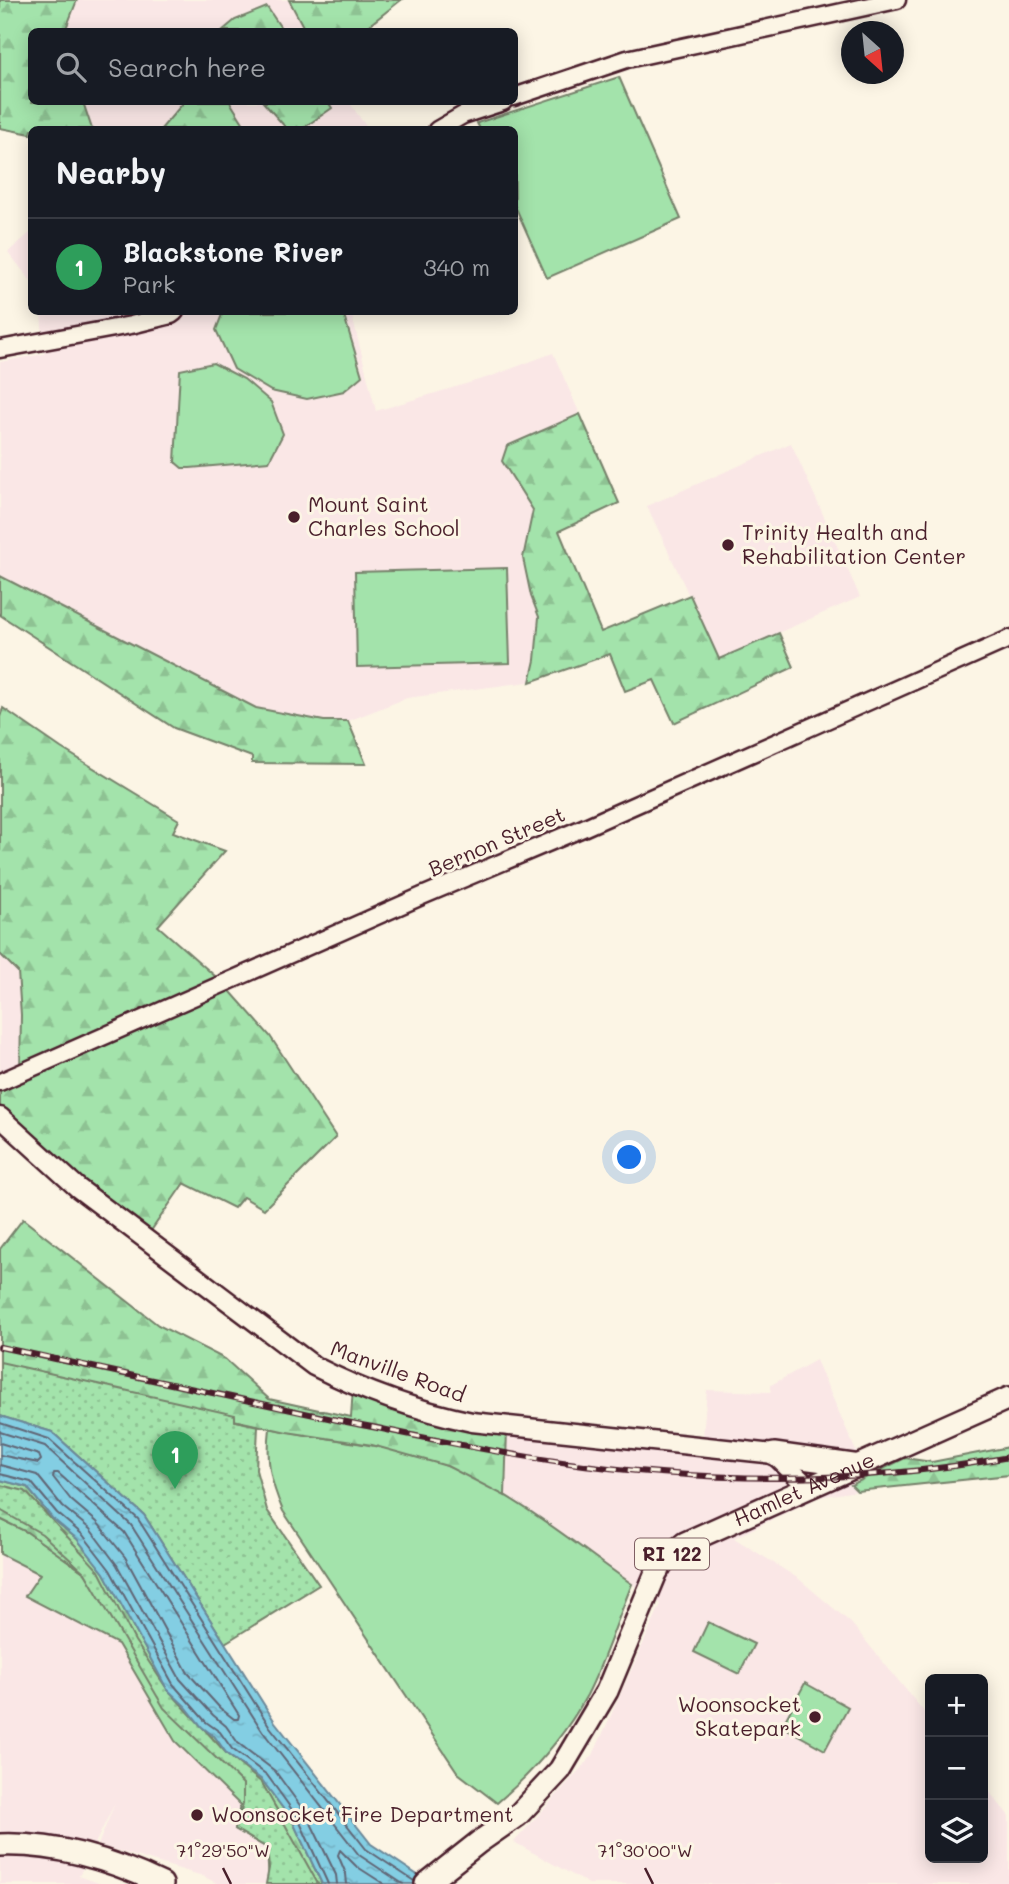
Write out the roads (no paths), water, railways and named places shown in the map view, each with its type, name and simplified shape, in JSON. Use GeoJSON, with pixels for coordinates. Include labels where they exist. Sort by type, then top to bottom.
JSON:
{"type":"FeatureCollection","features":[{"type":"Feature","properties":{"kind":"main road","name":"Manville Road"},"geometry":{"type":"LineString","coordinates":[[0,1117],[78,1188],[314,1366],[344,1381],[448,1417],[472,1422],[774,1454]]}},
{"type":"Feature","properties":{"kind":"main road","name":"Hamlet Avenue"},"geometry":{"type":"LineString","coordinates":[[426,1884],[518,1815],[560,1770],[607,1691],[656,1573],[662,1563],[685,1543],[1009,1398]]}},
{"type":"Feature","properties":{"kind":"main road"},"geometry":{"type":"LineString","coordinates":[[774,1454],[860,1466]]}},
{"type":"Feature","properties":{"kind":"main road"},"geometry":{"type":"LineString","coordinates":[[774,1454],[809,1488]]}},
{"type":"Feature","properties":{"kind":"main road"},"geometry":{"type":"LineString","coordinates":[[0,1845],[64,1850],[93,1856],[162,1884]]}},
{"type":"Feature","properties":{"kind":"main road"},"geometry":{"type":"LineString","coordinates":[[0,1855],[39,1859],[94,1870],[128,1884]]}},
{"type":"Feature","properties":{"kind":"street"},"geometry":{"type":"LineString","coordinates":[[518,96],[626,60],[897,0]]}},
{"type":"Feature","properties":{"kind":"street"},"geometry":{"type":"LineString","coordinates":[[444,126],[463,115],[494,105]]}},
{"type":"Feature","properties":{"kind":"street"},"geometry":{"type":"LineString","coordinates":[[0,349],[171,315]]}},
{"type":"Feature","properties":{"kind":"street","name":"Bernon Street"},"geometry":{"type":"LineString","coordinates":[[0,1082],[1009,639]]}},
{"type":"Feature","properties":{"kind":"water"},"geometry":{"type":"Polygon","coordinates":[[[0,1416],[52,1432],[144,1515],[275,1722],[371,1844],[431,1884],[322,1884],[293,1822],[262,1780],[227,1754],[215,1737],[202,1727],[167,1689],[104,1573],[77,1539],[52,1518],[27,1487],[0,1480],[0,1416]]]}},
{"type":"Feature","properties":{"kind":"railway"},"geometry":{"type":"LineString","coordinates":[[0,1347],[448,1442],[528,1457],[611,1468],[668,1474],[782,1478],[896,1473],[1009,1457]]}},
{"type":"Feature","properties":{"kind":"place","name":"Mount Saint Charles School"},"geometry":{"type":"Point","coordinates":[294,517]}},
{"type":"Feature","properties":{"kind":"place","name":"Trinity Health and Rehabilitation Center"},"geometry":{"type":"Point","coordinates":[728,545]}},
{"type":"Feature","properties":{"kind":"place","name":"Blackstone River"},"geometry":{"type":"Point","coordinates":[175,1489]}},
{"type":"Feature","properties":{"kind":"place","name":"Woonsocket Skatepark"},"geometry":{"type":"Point","coordinates":[815,1717]}},
{"type":"Feature","properties":{"kind":"place","name":"Woonsocket Fire Department"},"geometry":{"type":"Point","coordinates":[197,1815]}}]}
